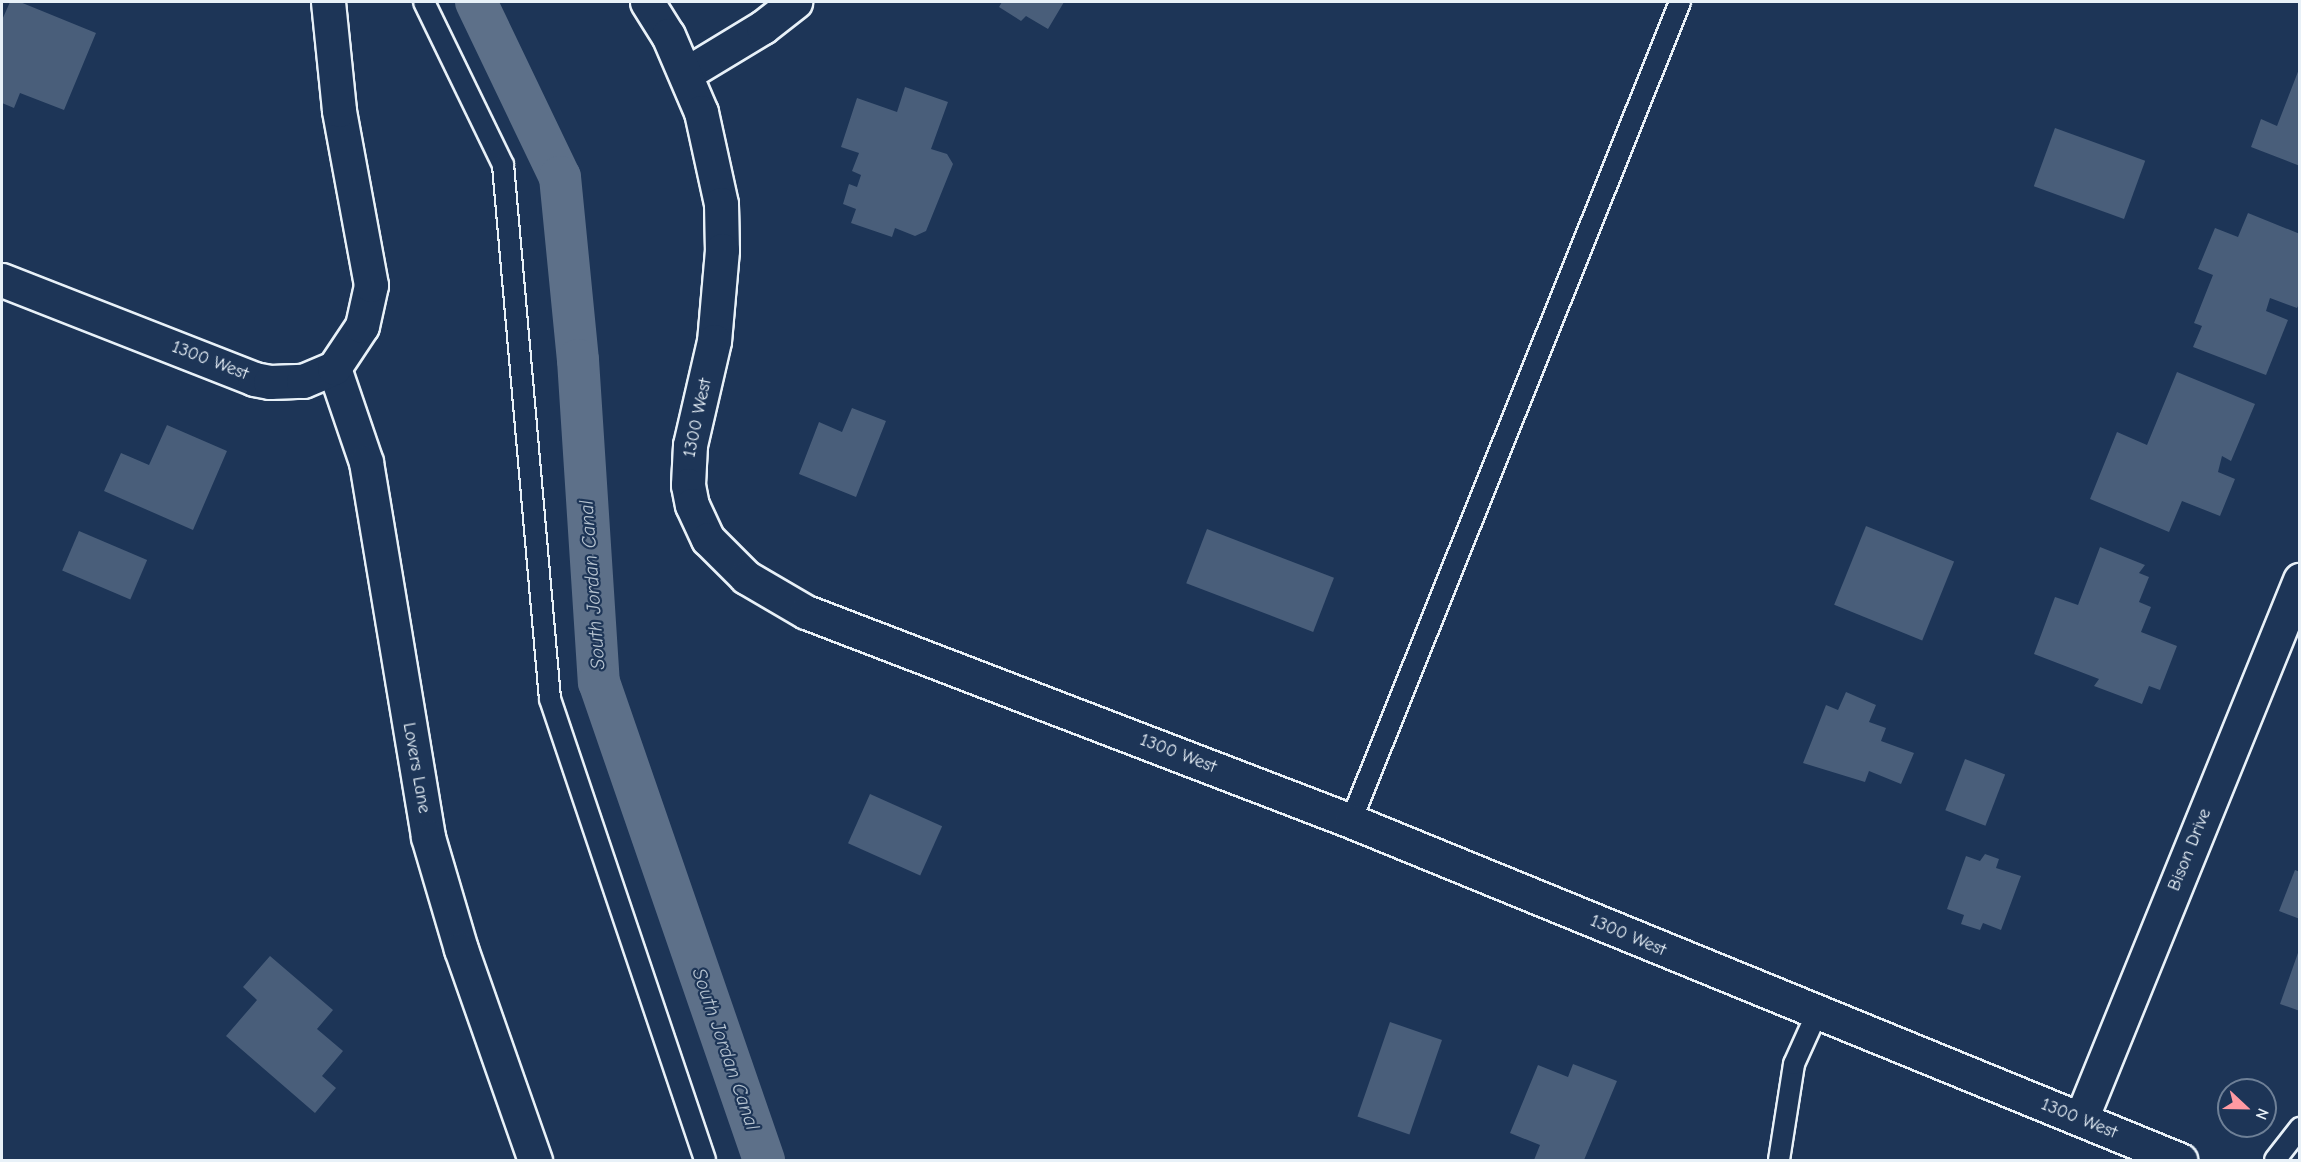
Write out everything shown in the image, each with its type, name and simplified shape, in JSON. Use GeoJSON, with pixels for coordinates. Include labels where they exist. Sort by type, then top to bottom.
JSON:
{"type":"FeatureCollection","features":[{"type":"Feature","properties":{"kind":"street"},"geometry":{"type":"LineString","coordinates":[[328,2],[339,110],[371,285],[362,327],[334,368]]}},
{"type":"Feature","properties":{"kind":"street","name":"1300 West"},"geometry":{"type":"LineString","coordinates":[[647,2],[687,73],[714,158],[721,204],[722,250],[714,341],[690,445],[688,485],[699,523],[720,552],[746,577],[806,612],[1351,821],[2180,1161]]}},
{"type":"Feature","properties":{"kind":"street"},"geometry":{"type":"LineString","coordinates":[[687,73],[763,27],[795,2]]}},
{"type":"Feature","properties":{"kind":"street","name":"1300 West"},"geometry":{"type":"LineString","coordinates":[[2,280],[254,379],[270,382],[303,381],[334,368]]}},
{"type":"Feature","properties":{"kind":"street","name":"Lovers Lane"},"geometry":{"type":"LineString","coordinates":[[334,368],[366,462],[428,837],[461,949],[535,1161]]}},
{"type":"Feature","properties":{"kind":"street","name":"Bison Drive"},"geometry":{"type":"LineString","coordinates":[[2081,1119],[2300,580]]}},
{"type":"Feature","properties":{"kind":"lane"},"geometry":{"type":"LineString","coordinates":[[424,2],[503,165],[550,699],[705,1161]]}},
{"type":"Feature","properties":{"kind":"lane"},"geometry":{"type":"LineString","coordinates":[[1351,821],[1680,2]]}},
{"type":"Feature","properties":{"kind":"lane"},"geometry":{"type":"LineString","coordinates":[[1779,1161],[1794,1064],[1817,1013]]}},
{"type":"Feature","properties":{"kind":"lane"},"geometry":{"type":"LineString","coordinates":[[2275,1161],[2300,1128]]}},
{"type":"Feature","properties":{"kind":"building"},"geometry":{"type":"Polygon","coordinates":[[[10,2],[20,2],[96,33],[64,110],[20,93],[14,108],[2,103],[2,20],[10,2]]]}},
{"type":"Feature","properties":{"kind":"building"},"geometry":{"type":"Polygon","coordinates":[[[1002,2],[1064,2],[1048,29],[1026,16],[1021,21],[999,7],[1002,2]]]}},
{"type":"Feature","properties":{"kind":"building"},"geometry":{"type":"Polygon","coordinates":[[[2299,69],[2300,166],[2251,147],[2261,119],[2277,126],[2299,69]]]}},
{"type":"Feature","properties":{"kind":"building"},"geometry":{"type":"Polygon","coordinates":[[[905,87],[948,102],[931,149],[947,154],[953,164],[926,231],[915,236],[895,228],[892,237],[851,223],[856,209],[843,204],[849,184],[857,187],[861,175],[852,171],[859,153],[841,147],[857,98],[897,112],[905,87]]]}},
{"type":"Feature","properties":{"kind":"building"},"geometry":{"type":"Polygon","coordinates":[[[2055,128],[2145,161],[2124,219],[2034,186],[2055,128]]]}},
{"type":"Feature","properties":{"kind":"building"},"geometry":{"type":"Polygon","coordinates":[[[2248,213],[2300,234],[2300,302],[2297,308],[2270,298],[2266,311],[2288,320],[2266,375],[2193,347],[2202,326],[2194,323],[2213,275],[2198,269],[2215,228],[2238,237],[2248,213]]]}},
{"type":"Feature","properties":{"kind":"building"},"geometry":{"type":"Polygon","coordinates":[[[2177,372],[2255,404],[2231,461],[2222,456],[2218,472],[2235,479],[2220,516],[2182,501],[2169,532],[2090,499],[2117,432],[2147,445],[2177,372]]]}},
{"type":"Feature","properties":{"kind":"building"},"geometry":{"type":"Polygon","coordinates":[[[852,408],[886,421],[856,497],[799,474],[819,422],[842,432],[852,408]]]}},
{"type":"Feature","properties":{"kind":"building"},"geometry":{"type":"Polygon","coordinates":[[[167,425],[227,451],[193,530],[104,491],[121,453],[149,465],[167,425]]]}},
{"type":"Feature","properties":{"kind":"building"},"geometry":{"type":"Polygon","coordinates":[[[1866,526],[1954,562],[1922,640],[1834,605],[1866,526]]]}},
{"type":"Feature","properties":{"kind":"building"},"geometry":{"type":"Polygon","coordinates":[[[1207,529],[1334,578],[1313,632],[1186,583],[1207,529]]]}},
{"type":"Feature","properties":{"kind":"building"},"geometry":{"type":"Polygon","coordinates":[[[79,531],[147,560],[130,599],[62,571],[79,531]]]}},
{"type":"Feature","properties":{"kind":"building"},"geometry":{"type":"Polygon","coordinates":[[[2100,547],[2145,565],[2139,573],[2149,577],[2139,602],[2151,607],[2141,632],[2177,646],[2160,690],[2149,686],[2142,704],[2094,686],[2099,679],[2034,654],[2055,597],[2078,605],[2100,547]]]}},
{"type":"Feature","properties":{"kind":"building"},"geometry":{"type":"Polygon","coordinates":[[[1846,692],[1876,705],[1869,722],[1886,728],[1881,741],[1914,753],[1901,784],[1869,771],[1865,782],[1803,763],[1826,705],[1838,710],[1846,692]]]}},
{"type":"Feature","properties":{"kind":"building"},"geometry":{"type":"Polygon","coordinates":[[[1965,759],[2005,774],[1985,826],[1945,810],[1965,759]]]}},
{"type":"Feature","properties":{"kind":"building"},"geometry":{"type":"Polygon","coordinates":[[[870,794],[942,826],[920,875],[848,843],[870,794]]]}},
{"type":"Feature","properties":{"kind":"building"},"geometry":{"type":"Polygon","coordinates":[[[1985,854],[1999,859],[1996,868],[2021,876],[2001,930],[1983,923],[1980,930],[1961,924],[1964,915],[1947,909],[1966,856],[1980,861],[1985,854]]]}},
{"type":"Feature","properties":{"kind":"building"},"geometry":{"type":"Polygon","coordinates":[[[2295,870],[2300,872],[2300,919],[2279,911],[2295,870]]]}},
{"type":"Feature","properties":{"kind":"building"},"geometry":{"type":"Polygon","coordinates":[[[2300,950],[2300,1011],[2280,1004],[2300,950]]]}},
{"type":"Feature","properties":{"kind":"building"},"geometry":{"type":"Polygon","coordinates":[[[270,956],[333,1010],[317,1029],[343,1051],[322,1076],[336,1088],[315,1113],[226,1036],[257,1000],[243,987],[270,956]]]}},
{"type":"Feature","properties":{"kind":"building"},"geometry":{"type":"Polygon","coordinates":[[[1390,1022],[1442,1040],[1409,1134],[1357,1117],[1390,1022]]]}},
{"type":"Feature","properties":{"kind":"building"},"geometry":{"type":"Polygon","coordinates":[[[1573,1064],[1617,1081],[1584,1160],[1534,1160],[1540,1145],[1510,1133],[1538,1065],[1568,1077],[1573,1064]]]}},
{"type":"Feature","properties":{"kind":"waterway","name":"South Jordan Canal"},"geometry":{"type":"LineString","coordinates":[[476,2],[560,177],[578,360],[599,682],[764,1160]]}}]}
